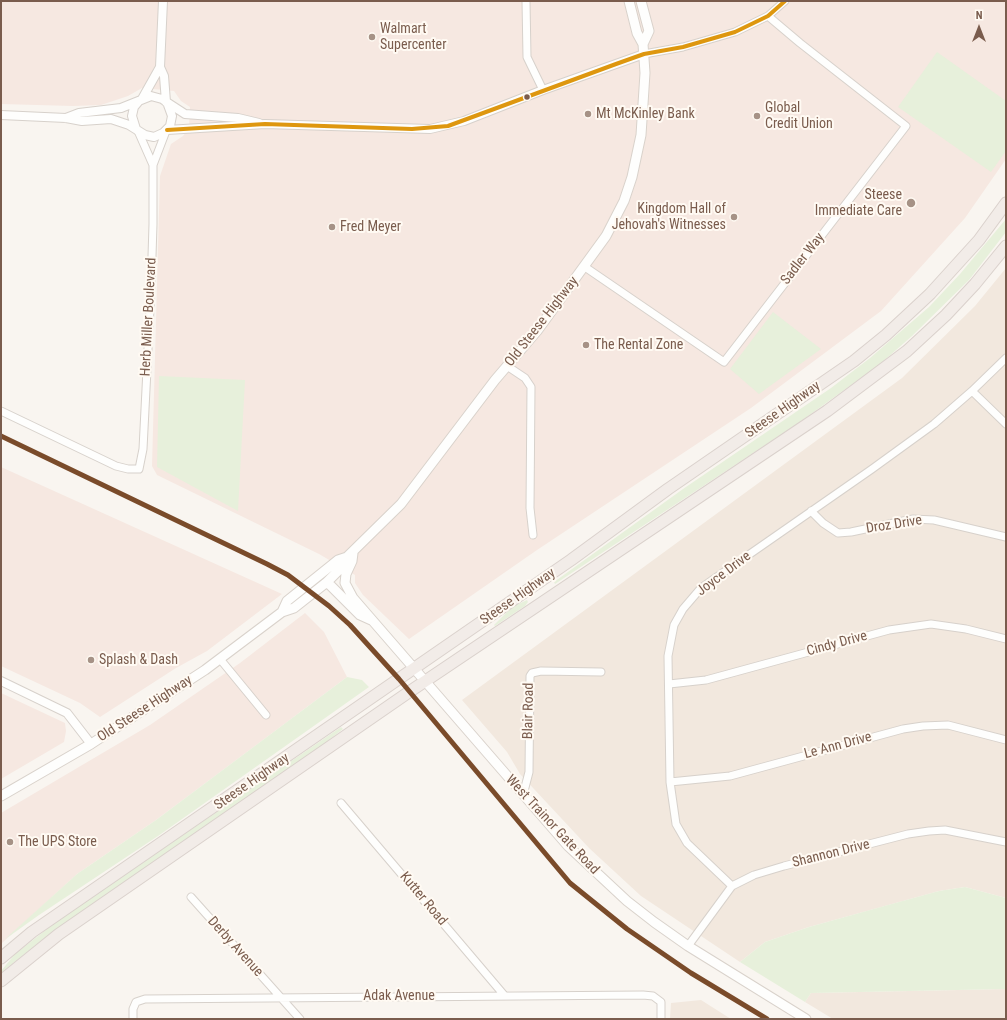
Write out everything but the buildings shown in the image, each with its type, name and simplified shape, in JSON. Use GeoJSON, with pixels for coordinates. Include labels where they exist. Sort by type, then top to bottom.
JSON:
{"type":"FeatureCollection","features":[{"type":"Feature","properties":{"kind":"highway","name":"Steese Highway"},"geometry":{"type":"LineString","coordinates":[[1,958],[32,932],[413,670],[571,560],[674,485],[854,361],[886,335],[930,294],[979,240],[1006,203]]}},
{"type":"Feature","properties":{"kind":"highway","name":"Steese Highway"},"geometry":{"type":"LineString","coordinates":[[1,981],[72,925],[424,682],[763,456],[866,382],[907,351],[946,315],[1006,246]]}},
{"type":"Feature","properties":{"kind":"main road","name":"Old Steese Highway"},"geometry":{"type":"LineString","coordinates":[[282,612],[286,601],[346,556],[378,528],[416,486],[455,431],[537,331],[585,267],[616,219],[632,177],[638,153],[643,118],[643,44],[637,33],[629,1]]}},
{"type":"Feature","properties":{"kind":"main road","name":"Old Steese Highway"},"geometry":{"type":"LineString","coordinates":[[641,1],[649,31],[643,44]]}},
{"type":"Feature","properties":{"kind":"main road","name":"West Trainor Gate Road"},"geometry":{"type":"LineString","coordinates":[[346,556],[352,561],[346,574],[346,589],[413,670],[568,846],[600,877],[628,901],[688,946],[806,1019]]}},
{"type":"Feature","properties":{"kind":"main road"},"geometry":{"type":"LineString","coordinates":[[327,582],[329,574],[346,556]]}},
{"type":"Feature","properties":{"kind":"main road","name":"Old Steese Highway"},"geometry":{"type":"LineString","coordinates":[[1,796],[91,744],[220,659],[282,612],[294,608],[327,582]]}},
{"type":"Feature","properties":{"kind":"main road","name":"West Trainor Gate Road"},"geometry":{"type":"LineString","coordinates":[[327,582],[360,615],[371,620]]}},
{"type":"Feature","properties":{"kind":"street","name":"Herb Miller Boulevard"},"geometry":{"type":"LineString","coordinates":[[152,165],[172,116],[166,102],[164,76],[160,67],[163,1]]}},
{"type":"Feature","properties":{"kind":"street"},"geometry":{"type":"LineString","coordinates":[[526,1],[527,58],[543,90]]}},
{"type":"Feature","properties":{"kind":"street"},"geometry":{"type":"LineString","coordinates":[[1,115],[66,118],[82,122],[111,119],[129,125],[145,135],[154,137],[167,130],[265,124],[430,129],[464,121],[543,90],[644,54],[722,36],[768,16],[785,1]]}},
{"type":"Feature","properties":{"kind":"street","name":"Sadler Way"},"geometry":{"type":"LineString","coordinates":[[585,267],[724,362],[906,126],[800,44],[768,16]]}},
{"type":"Feature","properties":{"kind":"street","name":"Herb Miller Boulevard"},"geometry":{"type":"LineString","coordinates":[[1,411],[116,466],[128,469],[139,469],[143,449],[151,289],[153,224],[152,165],[132,116],[134,107],[142,99],[160,67]]}},
{"type":"Feature","properties":{"kind":"street"},"geometry":{"type":"LineString","coordinates":[[66,118],[78,113],[116,109],[152,96],[166,102],[185,114],[238,118],[265,124]]}},
{"type":"Feature","properties":{"kind":"street","name":"Joyce Drive"},"geometry":{"type":"LineString","coordinates":[[732,886],[687,843],[676,824],[670,782],[668,656],[674,625],[683,609],[700,588],[934,424],[972,391],[1006,358]]}},
{"type":"Feature","properties":{"kind":"street"},"geometry":{"type":"LineString","coordinates":[[507,366],[525,378],[531,387],[530,508],[533,535]]}},
{"type":"Feature","properties":{"kind":"street"},"geometry":{"type":"LineString","coordinates":[[972,391],[1006,424]]}},
{"type":"Feature","properties":{"kind":"street","name":"Droz Drive"},"geometry":{"type":"LineString","coordinates":[[811,511],[823,523],[838,533],[851,532],[913,520],[934,520],[1006,537]]}},
{"type":"Feature","properties":{"kind":"street","name":"Cindy Drive"},"geometry":{"type":"LineString","coordinates":[[669,684],[706,680],[889,630],[924,625],[932,624],[966,629],[1006,639]]}},
{"type":"Feature","properties":{"kind":"street"},"geometry":{"type":"LineString","coordinates":[[220,659],[266,715]]}},
{"type":"Feature","properties":{"kind":"street","name":"Blair Road"},"geometry":{"type":"LineString","coordinates":[[523,795],[529,772],[530,676],[532,673],[541,671],[601,672]]}},
{"type":"Feature","properties":{"kind":"street"},"geometry":{"type":"LineString","coordinates":[[1,681],[68,713],[91,744]]}},
{"type":"Feature","properties":{"kind":"street","name":"Le Ann Drive"},"geometry":{"type":"LineString","coordinates":[[670,782],[730,776],[903,729],[923,726],[948,725],[1006,740]]}},
{"type":"Feature","properties":{"kind":"street","name":"Kutter Road"},"geometry":{"type":"LineString","coordinates":[[341,802],[504,995]]}},
{"type":"Feature","properties":{"kind":"street","name":"Shannon Drive"},"geometry":{"type":"LineString","coordinates":[[688,946],[732,886],[754,875],[908,834],[945,830],[1006,842]]}},
{"type":"Feature","properties":{"kind":"street","name":"Derby Avenue"},"geometry":{"type":"LineString","coordinates":[[191,897],[300,1019]]}},
{"type":"Feature","properties":{"kind":"street","name":"Adak Avenue"},"geometry":{"type":"LineString","coordinates":[[133,1019],[133,1009],[136,1002],[145,999],[643,995],[653,996],[661,1002],[661,1019]]}},
{"type":"Feature","properties":{"kind":"shaded area"},"geometry":{"type":"Polygon","coordinates":[[[1,1],[1006,1],[1006,159],[965,218],[881,311],[751,408],[537,550],[409,639],[363,595],[355,583],[355,575],[319,554],[157,475],[152,466],[160,176],[171,144],[183,136],[189,128],[190,107],[181,101],[174,91],[142,88],[128,96],[101,105],[73,106],[1,104],[1,1]]]}},
{"type":"Feature","properties":{"kind":"shaded area"},"geometry":{"type":"Polygon","coordinates":[[[1006,268],[1006,898],[965,887],[939,891],[809,927],[765,942],[740,962],[641,896],[589,848],[520,774],[507,752],[462,700],[902,378],[975,306],[1006,268]]]}},
{"type":"Feature","properties":{"kind":"shaded area"},"geometry":{"type":"Polygon","coordinates":[[[1,467],[282,594],[207,651],[176,668],[100,717],[80,703],[1,666],[1,467]]]}},
{"type":"Feature","properties":{"kind":"shaded area"},"geometry":{"type":"Polygon","coordinates":[[[305,613],[324,632],[347,677],[156,820],[77,874],[1,944],[1,813],[150,725],[240,663],[305,613]]]}},
{"type":"Feature","properties":{"kind":"shaded area"},"geometry":{"type":"Polygon","coordinates":[[[1,693],[65,723],[66,731],[64,742],[1,779],[1,693]]]}},
{"type":"Feature","properties":{"kind":"shaded area"},"geometry":{"type":"Polygon","coordinates":[[[1006,989],[1006,1019],[833,1019],[805,1002],[811,993],[1006,989]]]}},
{"type":"Feature","properties":{"kind":"shaded area"},"geometry":{"type":"Polygon","coordinates":[[[701,1000],[731,1019],[670,1019],[671,1003],[701,1000]]]}},
{"type":"Feature","properties":{"kind":"green space"},"geometry":{"type":"Polygon","coordinates":[[[937,52],[1006,101],[1006,151],[991,172],[898,107],[937,52]]]}},
{"type":"Feature","properties":{"kind":"green space"},"geometry":{"type":"Polygon","coordinates":[[[1006,219],[1006,232],[969,280],[912,336],[879,365],[797,424],[555,584],[554,582],[683,489],[831,388],[870,358],[929,307],[960,274],[1006,219]]]}},
{"type":"Feature","properties":{"kind":"green space"},"geometry":{"type":"Polygon","coordinates":[[[773,312],[821,349],[759,394],[730,369],[773,312]]]}},
{"type":"Feature","properties":{"kind":"green space"},"geometry":{"type":"Polygon","coordinates":[[[159,376],[245,380],[238,511],[157,467],[159,376]]]}},
{"type":"Feature","properties":{"kind":"green space"},"geometry":{"type":"Polygon","coordinates":[[[527,600],[528,602],[525,606],[495,626],[494,625],[512,607],[527,600]]]}},
{"type":"Feature","properties":{"kind":"green space"},"geometry":{"type":"Polygon","coordinates":[[[347,677],[362,680],[369,687],[158,836],[4,940],[77,874],[156,820],[347,677]]]}},
{"type":"Feature","properties":{"kind":"green space"},"geometry":{"type":"Polygon","coordinates":[[[341,727],[343,729],[324,744],[42,940],[2,972],[1,971],[15,954],[56,922],[341,727]]]}},
{"type":"Feature","properties":{"kind":"green space"},"geometry":{"type":"Polygon","coordinates":[[[965,887],[1006,898],[1006,989],[811,993],[805,1002],[740,962],[765,942],[809,927],[939,891],[965,887]]]}},
{"type":"Feature","properties":{"kind":"transit line"},"geometry":{"type":"LineString","coordinates":[[167,130],[265,124],[412,129],[448,126],[644,54],[683,47],[735,32],[768,16],[785,1]]}},
{"type":"Feature","properties":{"kind":"transit line"},"geometry":{"type":"LineString","coordinates":[[1,436],[267,564],[288,575],[329,606],[350,625],[399,679],[570,883],[627,929],[691,973],[767,1019]]}},
{"type":"Feature","properties":{"kind":"place","name":"Walmart Supercenter"},"geometry":{"type":"Point","coordinates":[372,37]}},
{"type":"Feature","properties":{"kind":"place","name":"Mt McKinley Bank"},"geometry":{"type":"Point","coordinates":[588,114]}},
{"type":"Feature","properties":{"kind":"place","name":"Global Credit Union"},"geometry":{"type":"Point","coordinates":[757,116]}},
{"type":"Feature","properties":{"kind":"place","name":"Steese Immediate Care"},"geometry":{"type":"Point","coordinates":[911,203]}},
{"type":"Feature","properties":{"kind":"place","name":"Kingdom Hall of Jehovah's Witnesses"},"geometry":{"type":"Point","coordinates":[734,217]}},
{"type":"Feature","properties":{"kind":"place","name":"Fred Meyer"},"geometry":{"type":"Point","coordinates":[332,227]}},
{"type":"Feature","properties":{"kind":"place","name":"The Rental Zone"},"geometry":{"type":"Point","coordinates":[586,345]}},
{"type":"Feature","properties":{"kind":"place","name":"Splash & Dash"},"geometry":{"type":"Point","coordinates":[91,660]}},
{"type":"Feature","properties":{"kind":"place","name":"The UPS Store"},"geometry":{"type":"Point","coordinates":[10,842]}}]}
